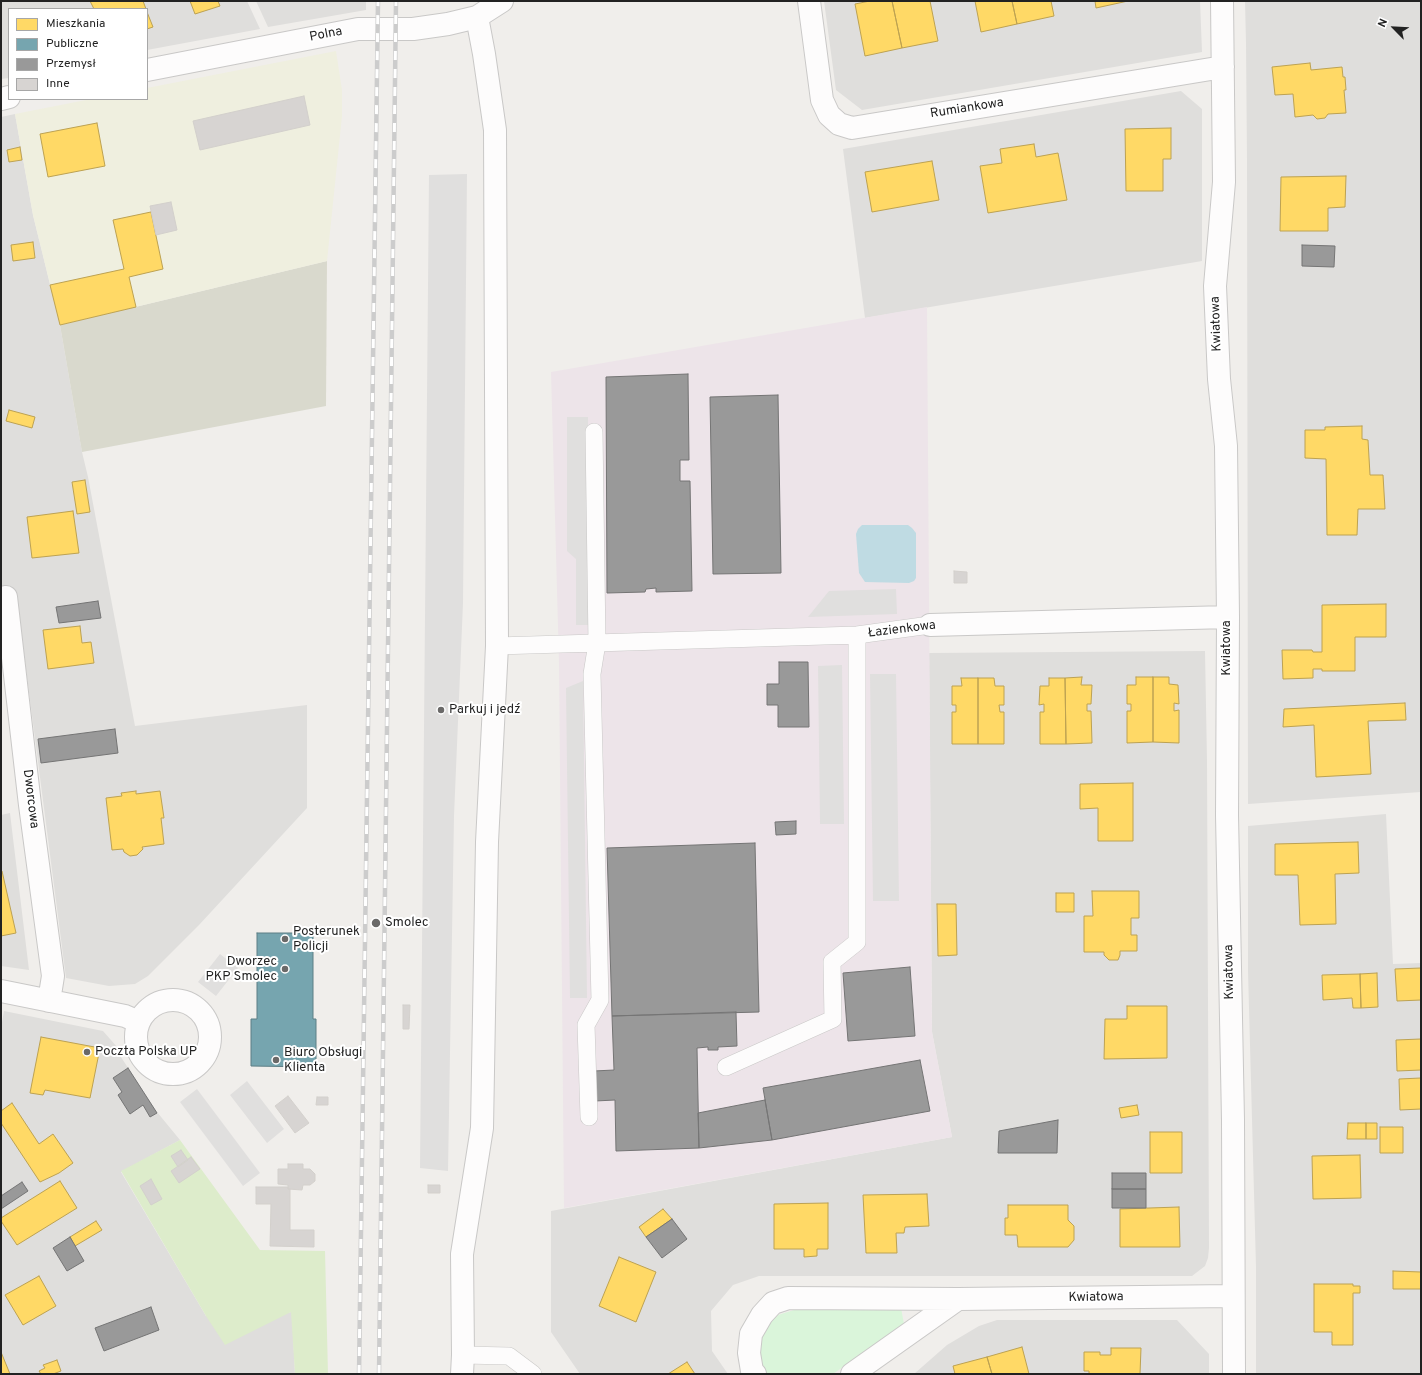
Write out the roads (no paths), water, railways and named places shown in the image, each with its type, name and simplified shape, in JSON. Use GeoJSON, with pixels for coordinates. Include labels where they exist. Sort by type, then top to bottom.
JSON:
{"type":"FeatureCollection","features":[{"type":"Feature","properties":{"kind":"street","name":"Polna"},"geometry":{"type":"LineString","coordinates":[[148,70],[358,29],[413,29],[448,24],[477,17],[502,1]]}},
{"type":"Feature","properties":{"kind":"street","name":"Rumiankowa"},"geometry":{"type":"LineString","coordinates":[[809,1],[822,100],[829,115],[840,124],[852,128],[1223,67]]}},
{"type":"Feature","properties":{"kind":"street","name":"Kwiatowa"},"geometry":{"type":"LineString","coordinates":[[1222,1],[1224,182],[1215,286],[1219,379],[1226,446],[1228,617],[1227,815],[1232,1112],[1234,1374]]}},
{"type":"Feature","properties":{"kind":"street"},"geometry":{"type":"LineString","coordinates":[[462,1364],[462,1254],[482,1128],[487,842],[497,646],[494,130],[484,54],[477,17]]}},
{"type":"Feature","properties":{"kind":"street","name":"Dworcowa"},"geometry":{"type":"LineString","coordinates":[[6,597],[30,805],[53,976],[49,1001]]}},
{"type":"Feature","properties":{"kind":"street","name":"Łazienkowa"},"geometry":{"type":"LineString","coordinates":[[930,625],[1228,617]]}},
{"type":"Feature","properties":{"kind":"street"},"geometry":{"type":"LineString","coordinates":[[1,991],[125,1016],[139,1022]]}},
{"type":"Feature","properties":{"kind":"street","name":"Kwiatowa"},"geometry":{"type":"LineString","coordinates":[[755,1374],[752,1371],[750,1334],[762,1315],[773,1303],[788,1298],[958,1299],[1233,1296]]}},
{"type":"Feature","properties":{"kind":"street"},"geometry":{"type":"LineString","coordinates":[[852,1374],[958,1299]]}},
{"type":"Feature","properties":{"kind":"lane"},"geometry":{"type":"LineString","coordinates":[[588,1117],[586,1025],[600,1000],[592,674],[597,643],[594,432]]}},
{"type":"Feature","properties":{"kind":"lane","name":"Łazienkowa"},"geometry":{"type":"LineString","coordinates":[[497,646],[857,635],[930,625]]}},
{"type":"Feature","properties":{"kind":"lane"},"geometry":{"type":"LineString","coordinates":[[726,1067],[834,1019],[832,962],[857,942],[857,635]]}},
{"type":"Feature","properties":{"kind":"lane"},"geometry":{"type":"LineString","coordinates":[[462,1364],[509,1356],[533,1374]]}},
{"type":"Feature","properties":{"kind":"water"},"geometry":{"type":"Polygon","coordinates":[[[862,525],[908,525],[912,528],[916,533],[916,578],[914,581],[909,583],[865,582],[859,573],[856,534],[862,525]]]}},
{"type":"Feature","properties":{"kind":"railway"},"geometry":{"type":"LineString","coordinates":[[359,1374],[378,1]]}},
{"type":"Feature","properties":{"kind":"railway"},"geometry":{"type":"LineString","coordinates":[[379,1374],[396,1]]}},
{"type":"Feature","properties":{"kind":"place","name":"Parkuj i jedź"},"geometry":{"type":"Point","coordinates":[441,710]}},
{"type":"Feature","properties":{"kind":"place","name":"Smolec"},"geometry":{"type":"Point","coordinates":[376,923]}},
{"type":"Feature","properties":{"kind":"place","name":"Posterunek Policji"},"geometry":{"type":"Point","coordinates":[285,939]}},
{"type":"Feature","properties":{"kind":"place","name":"Dworzec PKP Smolec"},"geometry":{"type":"Point","coordinates":[285,969]}},
{"type":"Feature","properties":{"kind":"place","name":"Poczta Polska UP"},"geometry":{"type":"Point","coordinates":[87,1052]}},
{"type":"Feature","properties":{"kind":"place","name":"Biuro Obsługi Klienta"},"geometry":{"type":"Point","coordinates":[276,1060]}}]}
